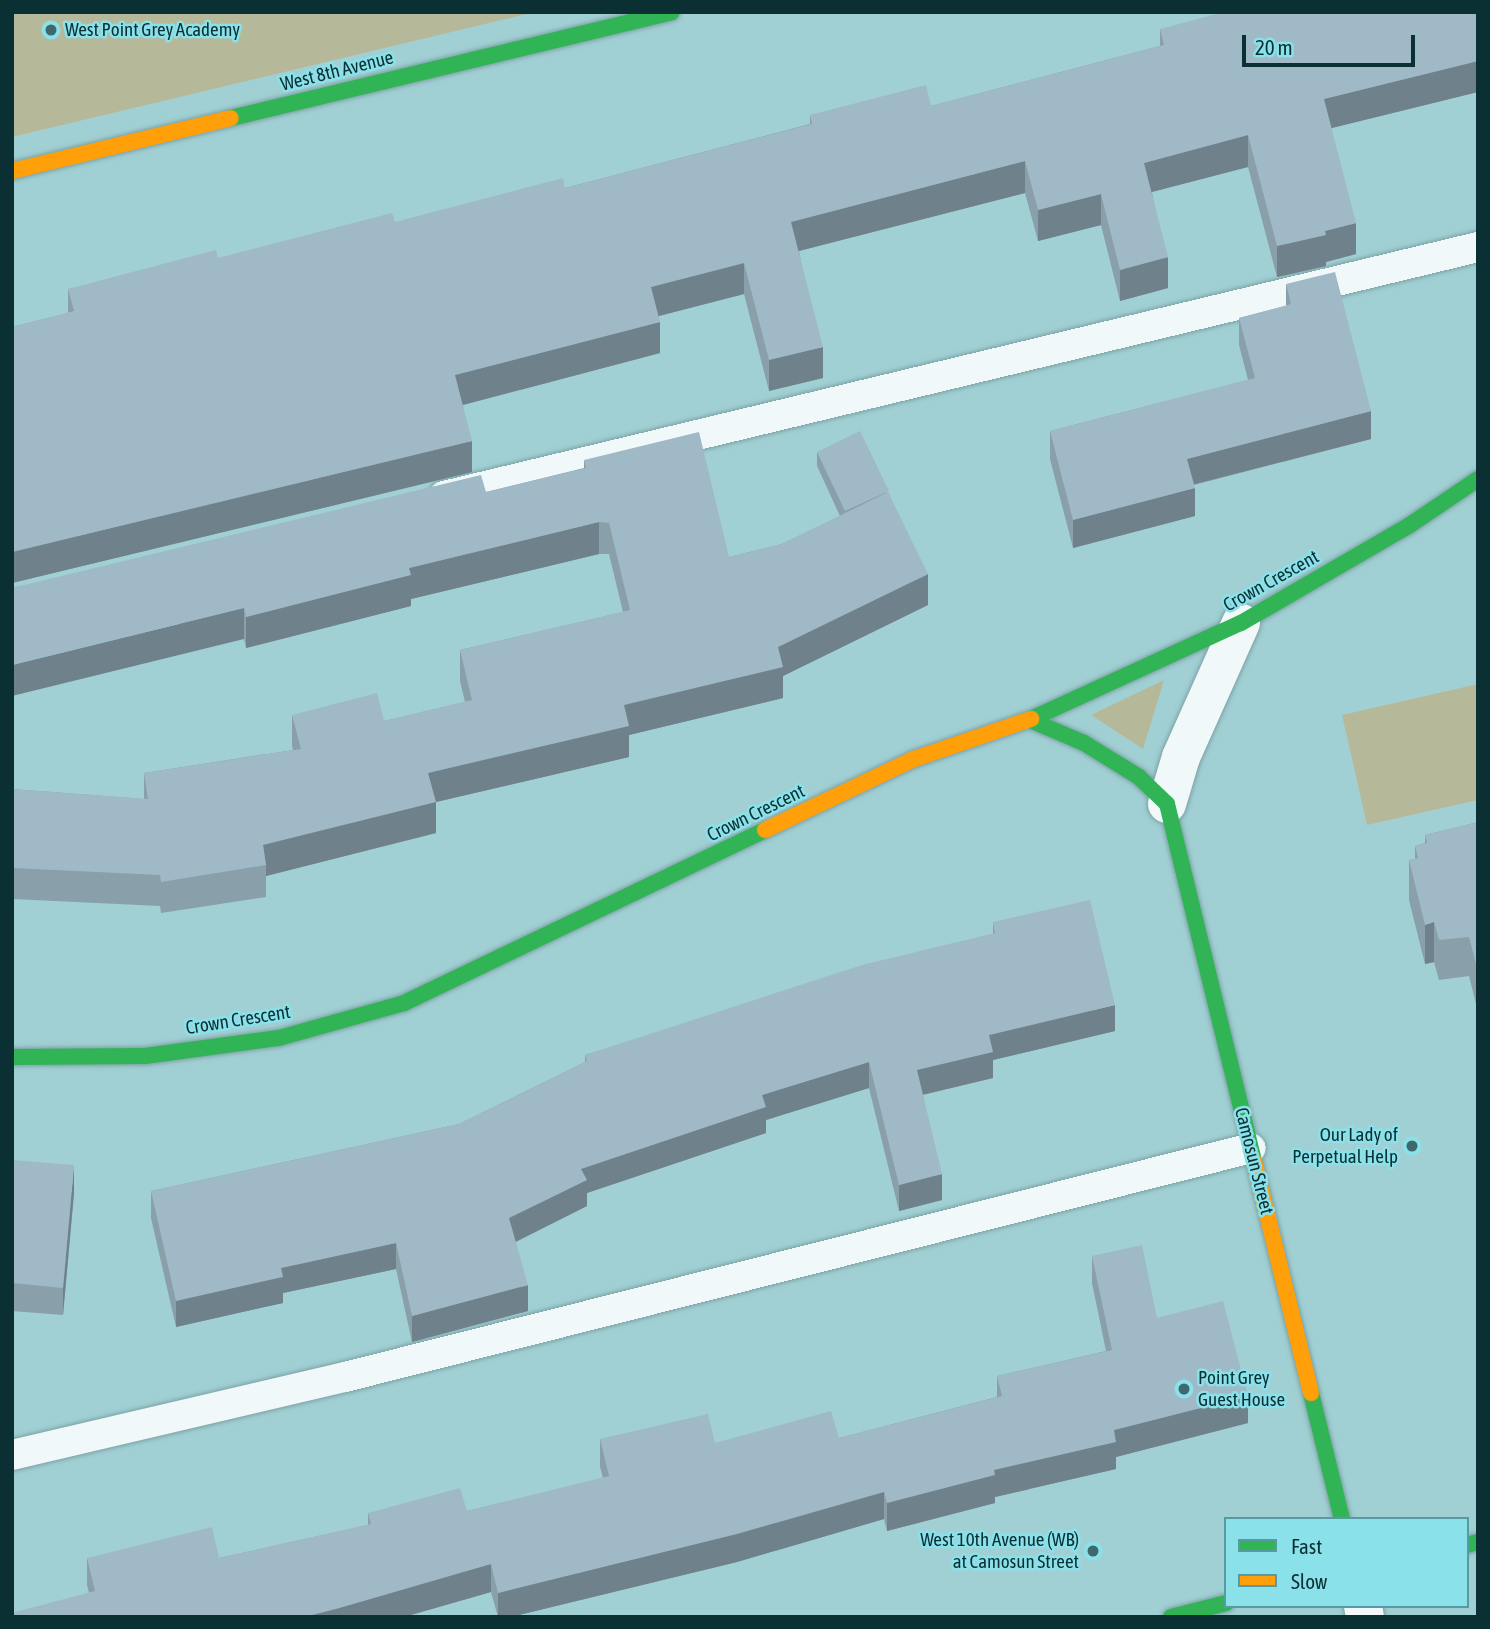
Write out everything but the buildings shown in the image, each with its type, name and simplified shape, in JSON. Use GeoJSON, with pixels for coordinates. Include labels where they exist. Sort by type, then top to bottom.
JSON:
{"type":"FeatureCollection","features":[{"type":"Feature","properties":{"kind":"street","name":"West 8th Avenue"},"geometry":{"type":"LineString","coordinates":[[12,171],[671,12]]}},
{"type":"Feature","properties":{"kind":"street","name":"Crown Crescent"},"geometry":{"type":"LineString","coordinates":[[12,1057],[145,1056],[266,1040],[404,1003],[914,759],[1030,720],[1241,623],[1410,525],[1478,478]]}},
{"type":"Feature","properties":{"kind":"street"},"geometry":{"type":"LineString","coordinates":[[1030,720],[1084,743],[1139,778],[1167,804],[1181,757],[1241,623]]}},
{"type":"Feature","properties":{"kind":"street","name":"Camosun Street"},"geometry":{"type":"LineString","coordinates":[[1167,804],[1342,1517]]}},
{"type":"Feature","properties":{"kind":"street"},"geometry":{"type":"LineString","coordinates":[[1171,1617],[1224,1604]]}},
{"type":"Feature","properties":{"kind":"lane"},"geometry":{"type":"LineString","coordinates":[[412,503],[1478,247]]}},
{"type":"Feature","properties":{"kind":"lane"},"geometry":{"type":"LineString","coordinates":[[12,1455],[345,1377],[1251,1148]]}},
{"type":"Feature","properties":{"kind":"green space"},"geometry":{"type":"Polygon","coordinates":[[[12,12],[535,12],[12,137],[12,12]]]}},
{"type":"Feature","properties":{"kind":"green space"},"geometry":{"type":"Polygon","coordinates":[[[1164,680],[1143,749],[1091,715],[1164,680]]]}},
{"type":"Feature","properties":{"kind":"green space"},"geometry":{"type":"Polygon","coordinates":[[[1478,684],[1478,800],[1367,825],[1342,715],[1478,684]]]}},
{"type":"Feature","properties":{"kind":"traffic: fast"},"geometry":{"type":"LineString","coordinates":[[231,118],[671,12]]}},
{"type":"Feature","properties":{"kind":"traffic: fast"},"geometry":{"type":"LineString","coordinates":[[1031,719],[1241,623],[1410,525],[1478,479]]}},
{"type":"Feature","properties":{"kind":"traffic: fast"},"geometry":{"type":"LineString","coordinates":[[1030,720],[1084,743],[1139,777],[1167,804],[1254,1161]]}},
{"type":"Feature","properties":{"kind":"traffic: fast"},"geometry":{"type":"LineString","coordinates":[[12,1057],[145,1056],[279,1038],[404,1003],[765,830]]}},
{"type":"Feature","properties":{"kind":"traffic: fast"},"geometry":{"type":"LineString","coordinates":[[1311,1393],[1342,1517]]}},
{"type":"Feature","properties":{"kind":"traffic: fast"},"geometry":{"type":"LineString","coordinates":[[1469,1544],[1478,1542]]}},
{"type":"Feature","properties":{"kind":"traffic: fast"},"geometry":{"type":"LineString","coordinates":[[1171,1617],[1224,1604]]}},
{"type":"Feature","properties":{"kind":"traffic: slow"},"geometry":{"type":"LineString","coordinates":[[12,171],[231,118]]}},
{"type":"Feature","properties":{"kind":"traffic: slow"},"geometry":{"type":"LineString","coordinates":[[765,830],[914,759],[1031,719]]}},
{"type":"Feature","properties":{"kind":"traffic: slow"},"geometry":{"type":"LineString","coordinates":[[1254,1161],[1311,1393]]}},
{"type":"Feature","properties":{"kind":"place","name":"West Point Grey Academy"},"geometry":{"type":"Point","coordinates":[51,30]}},
{"type":"Feature","properties":{"kind":"place","name":"Our Lady of Perpetual Help"},"geometry":{"type":"Point","coordinates":[1412,1146]}},
{"type":"Feature","properties":{"kind":"place","name":"Point Grey Guest House"},"geometry":{"type":"Point","coordinates":[1184,1389]}},
{"type":"Feature","properties":{"kind":"place","name":"West 10th Avenue (WB) at Camosun Street"},"geometry":{"type":"Point","coordinates":[1093,1551]}}]}
